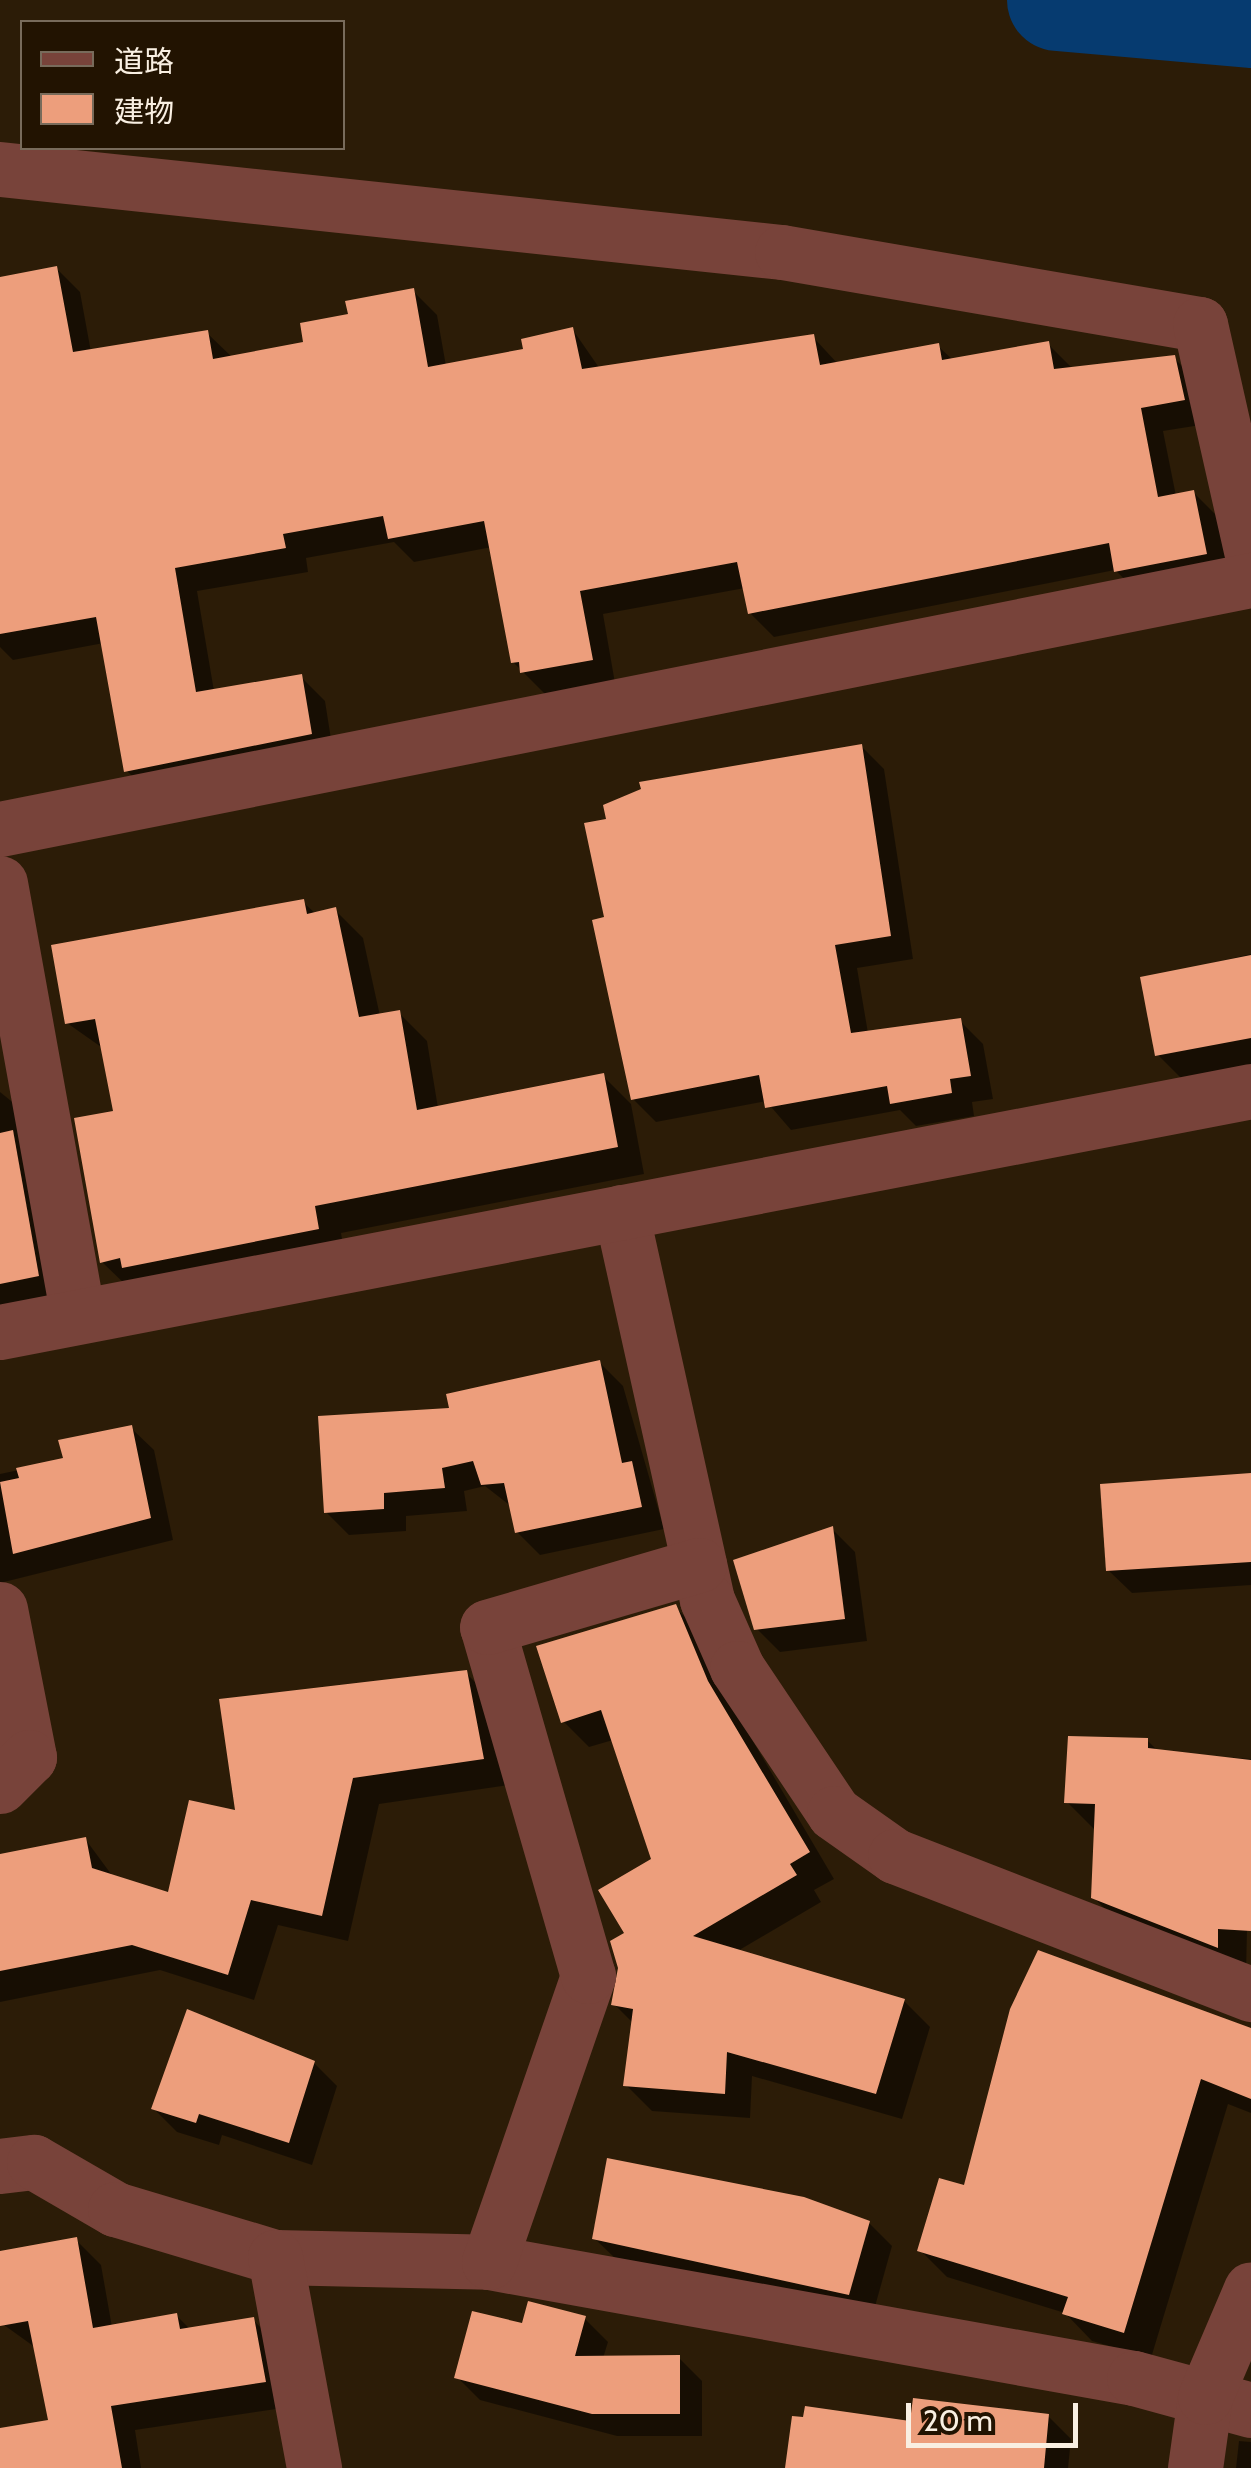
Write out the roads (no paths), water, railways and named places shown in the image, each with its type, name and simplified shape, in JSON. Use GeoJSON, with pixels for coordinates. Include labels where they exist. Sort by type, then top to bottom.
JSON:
{"type":"FeatureCollection","features":[{"type":"Feature","properties":{"kind":"street"},"geometry":{"type":"LineString","coordinates":[[0,169],[782,252],[1200,324],[1251,550]]}},
{"type":"Feature","properties":{"kind":"street"},"geometry":{"type":"LineString","coordinates":[[0,829],[1251,580]]}},
{"type":"Feature","properties":{"kind":"street"},"geometry":{"type":"LineString","coordinates":[[0,883],[78,1316]]}},
{"type":"Feature","properties":{"kind":"street"},"geometry":{"type":"LineString","coordinates":[[0,1332],[1251,1091]]}},
{"type":"Feature","properties":{"kind":"street"},"geometry":{"type":"LineString","coordinates":[[621,1212],[698,1565],[736,1668],[834,1813],[866,1841],[1251,1994]]}},
{"type":"Feature","properties":{"kind":"street"},"geometry":{"type":"LineString","coordinates":[[488,2262],[588,1976],[487,1627],[698,1565]]}},
{"type":"Feature","properties":{"kind":"street"},"geometry":{"type":"LineString","coordinates":[[0,1609],[29,1757],[0,1786]]}},
{"type":"Feature","properties":{"kind":"street"},"geometry":{"type":"LineString","coordinates":[[0,2166],[34,2162],[115,2209],[275,2257],[488,2262],[1228,2404]]}},
{"type":"Feature","properties":{"kind":"street"},"geometry":{"type":"LineString","coordinates":[[275,2257],[314,2468]]}},
{"type":"Feature","properties":{"kind":"street"},"geometry":{"type":"LineString","coordinates":[[1195,2468],[1228,2404],[1251,2288]]}},
{"type":"Feature","properties":{"kind":"waterway"},"geometry":{"type":"LineString","coordinates":[[1058,0],[1251,17]]}}]}
